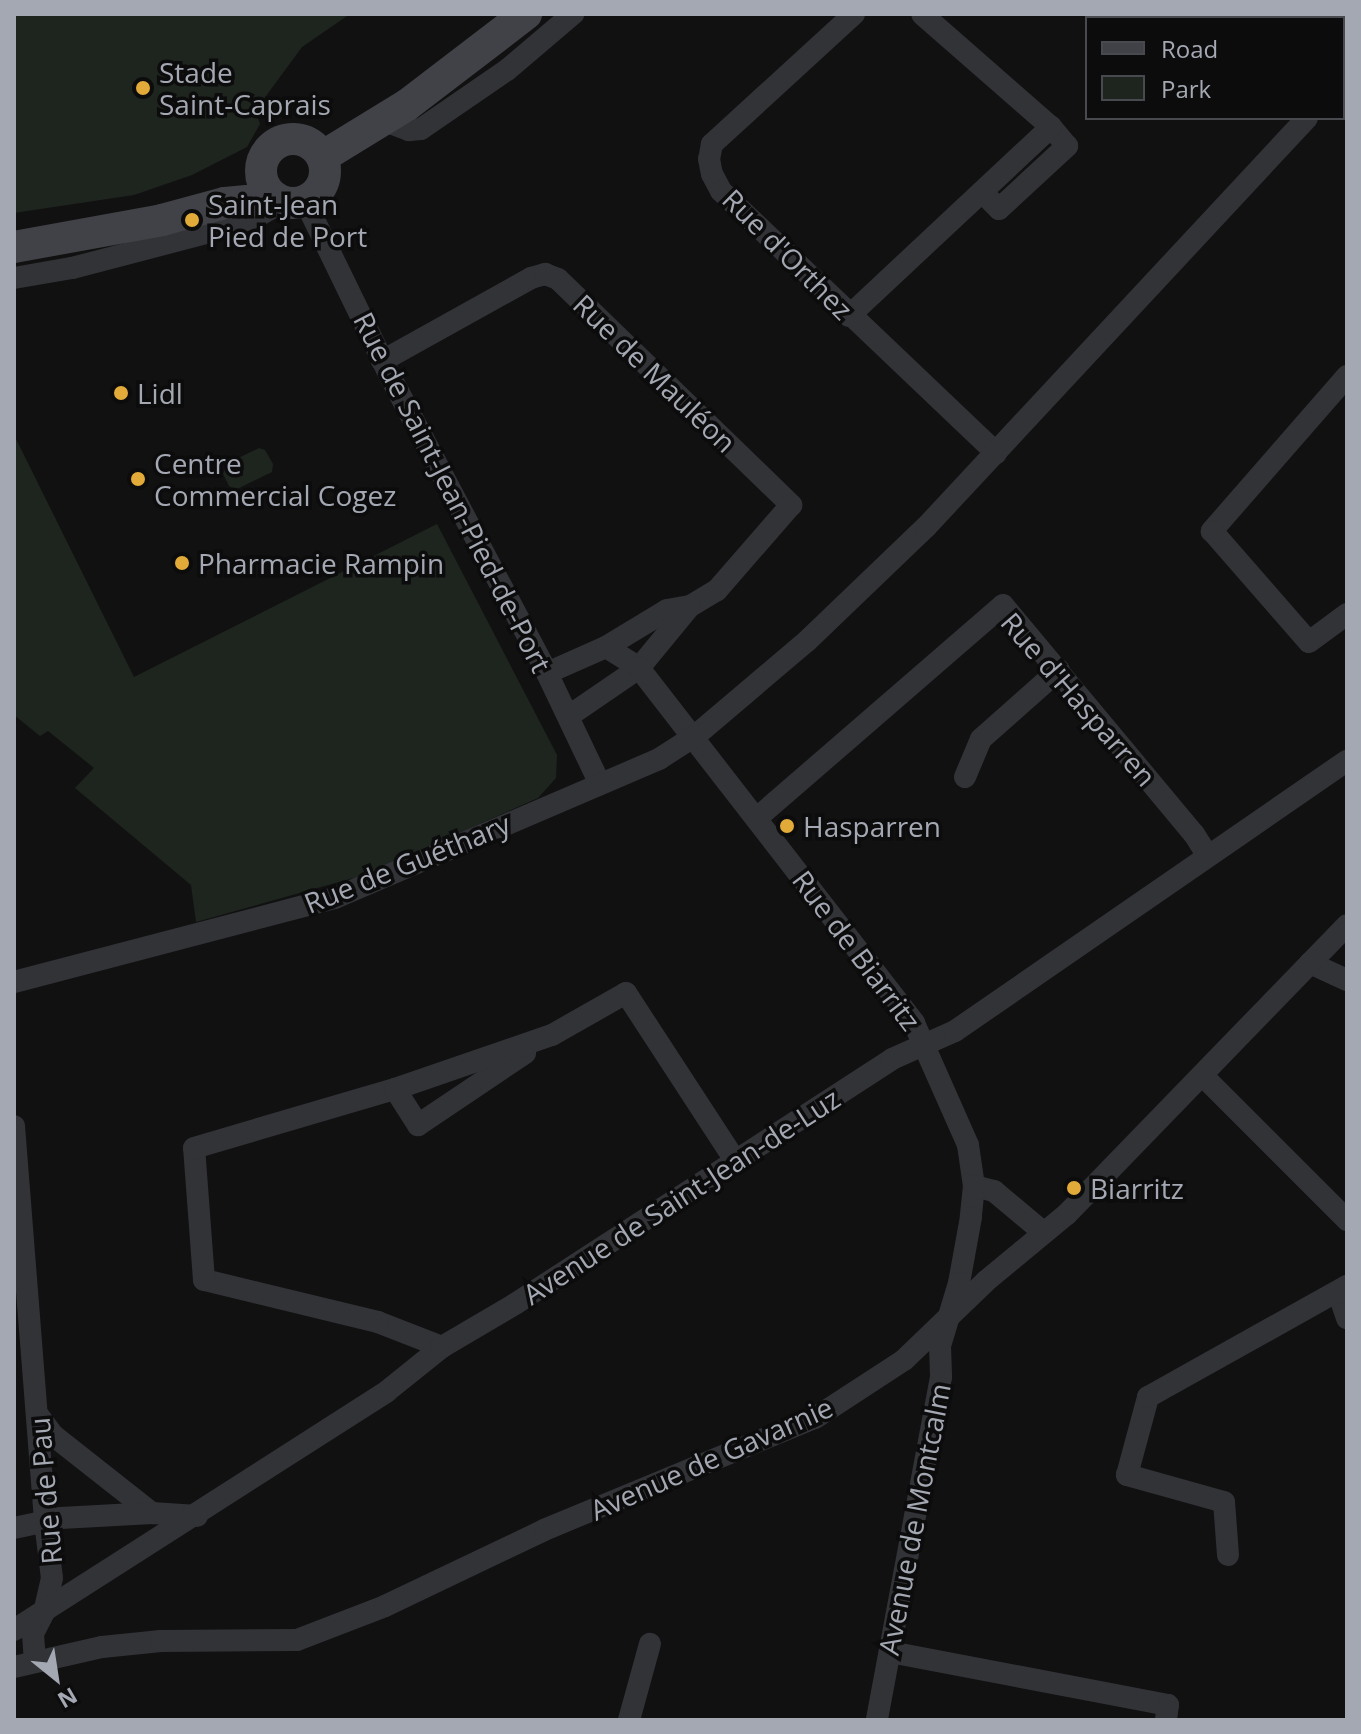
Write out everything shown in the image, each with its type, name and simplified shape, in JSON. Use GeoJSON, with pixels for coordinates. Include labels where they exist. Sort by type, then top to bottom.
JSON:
{"type":"FeatureCollection","features":[{"type":"Feature","properties":{"kind":"street"},"geometry":{"type":"LineString","coordinates":[[322,157],[385,121],[526,14]]}},
{"type":"Feature","properties":{"kind":"street"},"geometry":{"type":"LineString","coordinates":[[385,121],[409,130],[421,129],[507,70],[573,14]]}},
{"type":"Feature","properties":{"kind":"street","name":"Rue d'Orthez"},"geometry":{"type":"LineString","coordinates":[[854,14],[712,144],[709,159],[712,174],[721,191],[996,453]]}},
{"type":"Feature","properties":{"kind":"street"},"geometry":{"type":"LineString","coordinates":[[849,316],[1051,127],[922,14]]}},
{"type":"Feature","properties":{"kind":"street"},"geometry":{"type":"LineString","coordinates":[[606,647],[639,668],[695,736],[807,641],[926,527],[1305,120]]}},
{"type":"Feature","properties":{"kind":"street"},"geometry":{"type":"LineString","coordinates":[[14,278],[72,268],[256,217],[323,183],[322,157],[309,144],[292,139],[275,145],[245,172],[205,194],[121,227]]}},
{"type":"Feature","properties":{"kind":"street"},"geometry":{"type":"LineString","coordinates":[[266,155],[261,168],[263,182],[288,200]]}},
{"type":"Feature","properties":{"kind":"street"},"geometry":{"type":"LineString","coordinates":[[14,247],[225,203],[288,200]]}},
{"type":"Feature","properties":{"kind":"street","name":"Rue de Saint-Jean-Pied-de-Port"},"geometry":{"type":"LineString","coordinates":[[288,200],[382,361],[547,673],[600,784]]}},
{"type":"Feature","properties":{"kind":"street","name":"Rue de Mauléon"},"geometry":{"type":"LineString","coordinates":[[382,361],[531,278],[545,274],[558,279],[791,505],[717,590],[690,606],[639,668],[569,716]]}},
{"type":"Feature","properties":{"kind":"street"},"geometry":{"type":"LineString","coordinates":[[1347,376],[1212,531],[1309,642],[1347,614]]}},
{"type":"Feature","properties":{"kind":"street","name":"Rue d'Hasparren"},"geometry":{"type":"LineString","coordinates":[[757,818],[1003,605],[1207,855]]}},
{"type":"Feature","properties":{"kind":"street","name":"Rue de Mauléon"},"geometry":{"type":"LineString","coordinates":[[547,673],[606,647],[667,610],[690,606]]}},
{"type":"Feature","properties":{"kind":"street"},"geometry":{"type":"LineString","coordinates":[[965,777],[981,739],[1059,670]]}},
{"type":"Feature","properties":{"kind":"street","name":"Rue de Guéthary"},"geometry":{"type":"LineString","coordinates":[[14,982],[335,898],[659,759],[695,736]]}},
{"type":"Feature","properties":{"kind":"street","name":"Rue de Biarritz"},"geometry":{"type":"LineString","coordinates":[[695,736],[914,1023],[927,1045],[968,1145],[974,1186],[966,1247],[949,1318]]}},
{"type":"Feature","properties":{"kind":"street","name":"Avenue de Saint-Jean-de-Luz"},"geometry":{"type":"LineString","coordinates":[[14,1630],[197,1516],[386,1392],[442,1347],[515,1304],[892,1059],[955,1031],[1347,761]]}},
{"type":"Feature","properties":{"kind":"street","name":"Avenue de Gavarnie"},"geometry":{"type":"LineString","coordinates":[[24,1664],[102,1647],[161,1641],[297,1640],[385,1606],[544,1530],[815,1418],[873,1383],[949,1318],[986,1281],[1067,1214],[1347,925]]}},
{"type":"Feature","properties":{"kind":"street"},"geometry":{"type":"LineString","coordinates":[[1310,963],[1347,980]]}},
{"type":"Feature","properties":{"kind":"street"},"geometry":{"type":"LineString","coordinates":[[395,1089],[418,1125],[552,1035],[626,993],[736,1162]]}},
{"type":"Feature","properties":{"kind":"street"},"geometry":{"type":"LineString","coordinates":[[442,1347],[378,1322],[204,1280],[194,1148],[395,1089],[552,1035]]}},
{"type":"Feature","properties":{"kind":"street"},"geometry":{"type":"LineString","coordinates":[[1203,1076],[1347,1220]]}},
{"type":"Feature","properties":{"kind":"street","name":"Rue de Pau"},"geometry":{"type":"LineString","coordinates":[[14,1126],[52,1578],[44,1612],[24,1664]]}},
{"type":"Feature","properties":{"kind":"street"},"geometry":{"type":"LineString","coordinates":[[974,1186],[994,1191],[1044,1233]]}},
{"type":"Feature","properties":{"kind":"street"},"geometry":{"type":"LineString","coordinates":[[1228,1555],[1224,1502],[1127,1475],[1148,1397],[1342,1289],[1347,1318]]}},
{"type":"Feature","properties":{"kind":"street","name":"Avenue de Montcalm"},"geometry":{"type":"LineString","coordinates":[[877,1720],[941,1377],[940,1346],[949,1318]]}},
{"type":"Feature","properties":{"kind":"street"},"geometry":{"type":"LineString","coordinates":[[38,1415],[54,1436],[152,1513]]}},
{"type":"Feature","properties":{"kind":"street"},"geometry":{"type":"LineString","coordinates":[[14,1528],[61,1518],[152,1513],[197,1516]]}},
{"type":"Feature","properties":{"kind":"street"},"geometry":{"type":"LineString","coordinates":[[624,1717],[650,1644]]}},
{"type":"Feature","properties":{"kind":"street"},"geometry":{"type":"LineString","coordinates":[[890,1652],[1168,1705],[1166,1720]]}},
{"type":"Feature","properties":{"kind":"green space","name":"Stade Saint-Caprais"},"geometry":{"type":"Polygon","coordinates":[[[14,14],[350,14],[302,47],[255,111],[260,124],[247,147],[192,175],[134,195],[14,213],[14,14]]]}},
{"type":"Feature","properties":{"kind":"green space"},"geometry":{"type":"Polygon","coordinates":[[[14,435],[134,677],[437,524],[557,755],[556,778],[538,798],[364,875],[196,922],[191,885],[75,788],[94,768],[48,731],[40,736],[14,715],[14,435]]]}},
{"type":"Feature","properties":{"kind":"green space"},"geometry":{"type":"Polygon","coordinates":[[[259,448],[265,450],[273,464],[272,472],[235,490],[229,486],[223,474],[226,464],[259,448]]]}},
{"type":"Feature","properties":{"kind":"place","name":"Stade Saint-Caprais"},"geometry":{"type":"Point","coordinates":[143,88]}},
{"type":"Feature","properties":{"kind":"place","name":"Saint-Jean Pied de Port"},"geometry":{"type":"Point","coordinates":[192,220]}},
{"type":"Feature","properties":{"kind":"place","name":"Lidl"},"geometry":{"type":"Point","coordinates":[121,393]}},
{"type":"Feature","properties":{"kind":"place","name":"Centre Commercial Cogez"},"geometry":{"type":"Point","coordinates":[138,479]}},
{"type":"Feature","properties":{"kind":"place","name":"Pharmacie Rampin"},"geometry":{"type":"Point","coordinates":[182,563]}},
{"type":"Feature","properties":{"kind":"place","name":"Hasparren"},"geometry":{"type":"Point","coordinates":[787,826]}},
{"type":"Feature","properties":{"kind":"place","name":"Biarritz"},"geometry":{"type":"Point","coordinates":[1074,1188]}}]}
